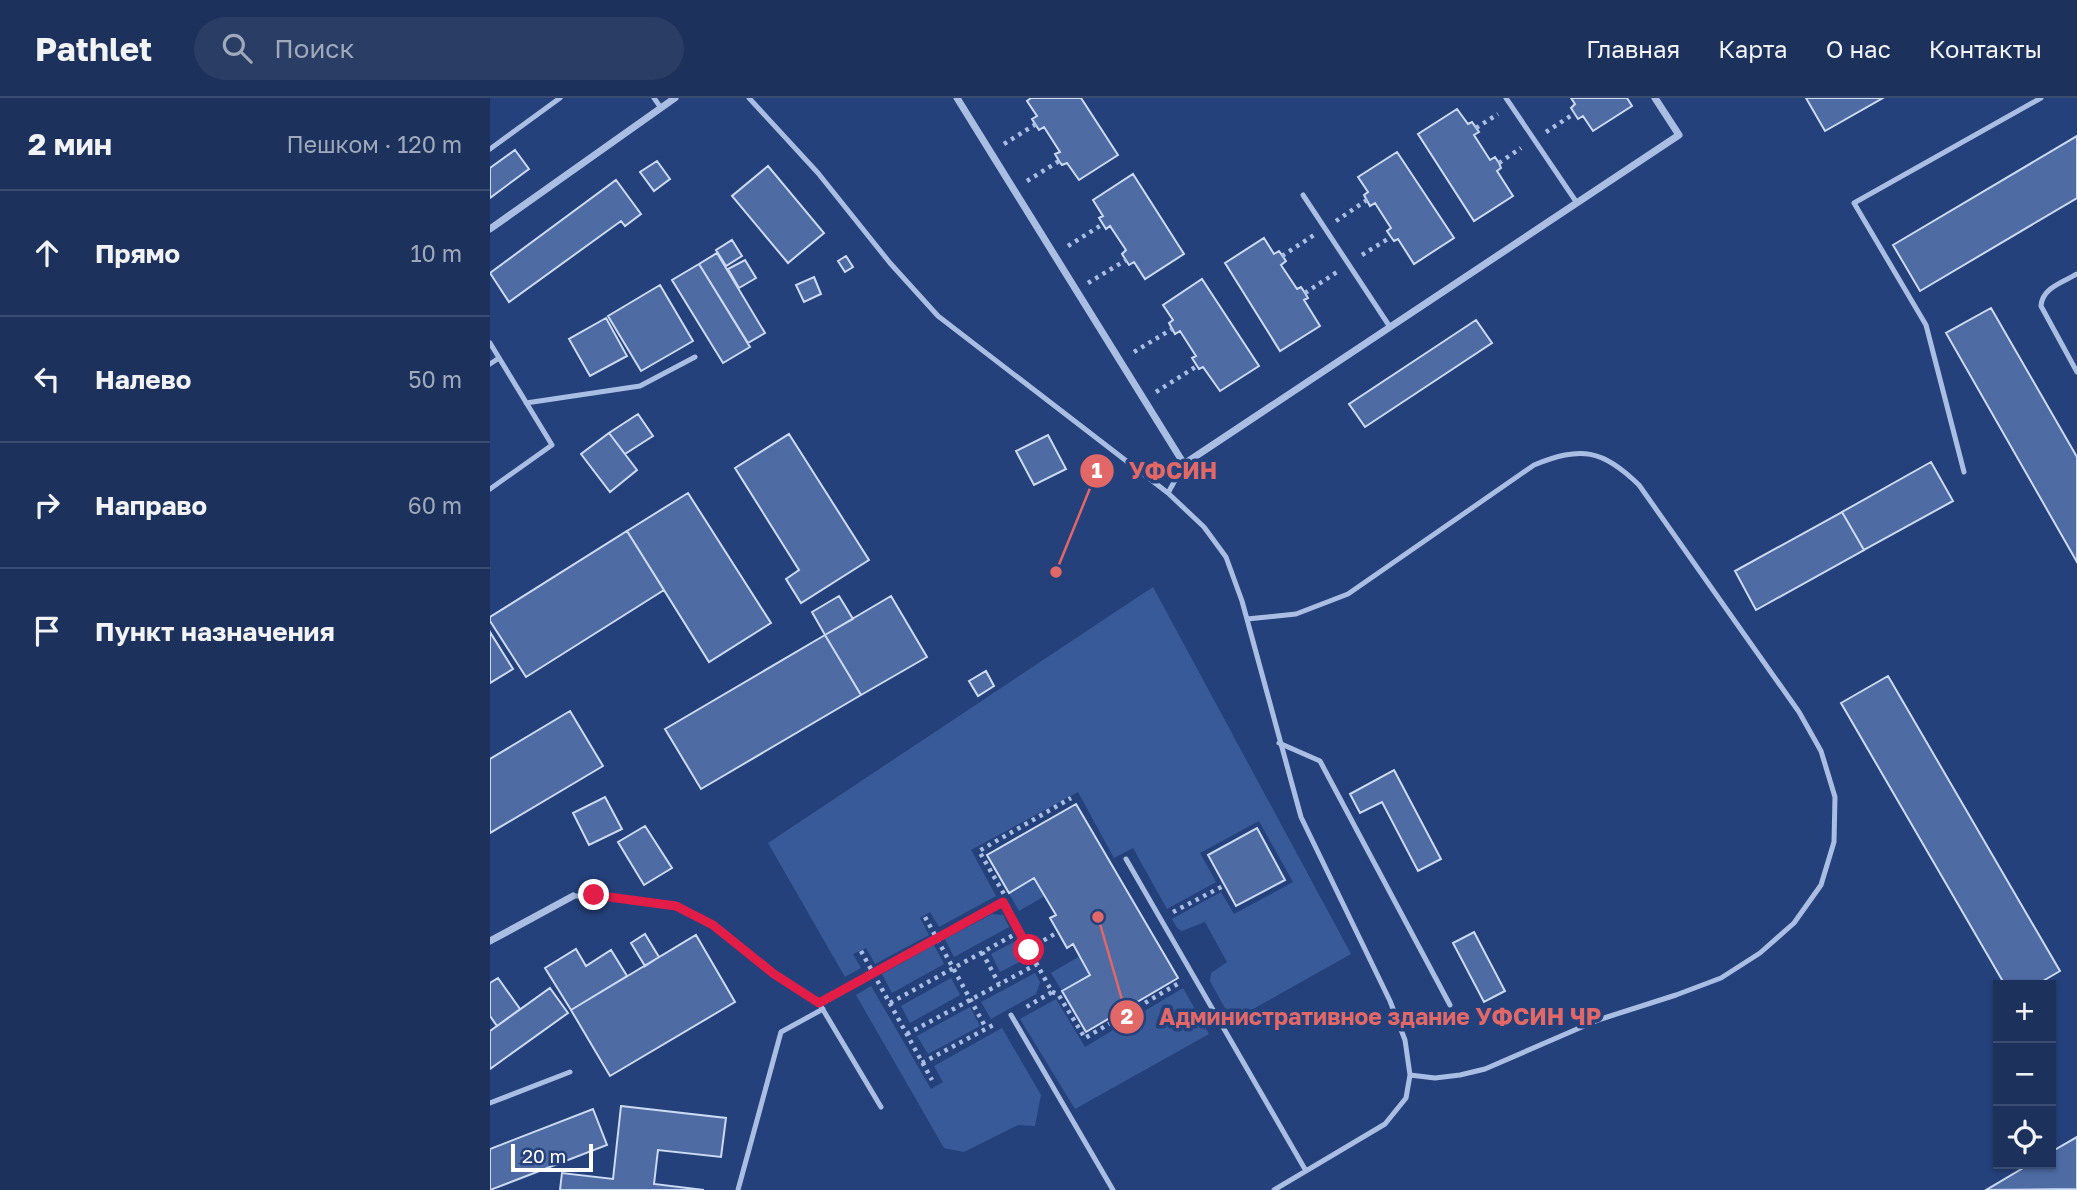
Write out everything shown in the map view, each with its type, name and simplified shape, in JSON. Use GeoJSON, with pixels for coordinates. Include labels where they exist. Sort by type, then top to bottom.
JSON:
{"type":"FeatureCollection","features":[{"type":"Feature","properties":{"kind":"street"},"geometry":{"type":"LineString","coordinates":[[490,229],[675,98]]}},
{"type":"Feature","properties":{"kind":"street"},"geometry":{"type":"LineString","coordinates":[[957,98],[1184,464],[1679,135],[1655,98]]}},
{"type":"Feature","properties":{"kind":"street"},"geometry":{"type":"LineString","coordinates":[[490,941],[573,895]]}},
{"type":"Feature","properties":{"kind":"lane"},"geometry":{"type":"LineString","coordinates":[[490,149],[559,98]]}},
{"type":"Feature","properties":{"kind":"lane"},"geometry":{"type":"LineString","coordinates":[[654,98],[661,108]]}},
{"type":"Feature","properties":{"kind":"lane"},"geometry":{"type":"LineString","coordinates":[[749,98],[818,173],[890,263],[938,316],[1168,493],[1204,527],[1226,557],[1247,620],[1301,817],[1390,1001],[1405,1040],[1410,1075],[1406,1098],[1385,1124],[1274,1190]]}},
{"type":"Feature","properties":{"kind":"lane"},"geometry":{"type":"LineString","coordinates":[[1506,98],[1577,203]]}},
{"type":"Feature","properties":{"kind":"lane"},"geometry":{"type":"LineString","coordinates":[[1964,472],[1926,325],[1854,203],[2041,98]]}},
{"type":"Feature","properties":{"kind":"lane"},"geometry":{"type":"LineString","coordinates":[[1303,195],[1390,327]]}},
{"type":"Feature","properties":{"kind":"lane"},"geometry":{"type":"LineString","coordinates":[[2077,274],[2049,289],[2041,306],[2077,372]]}},
{"type":"Feature","properties":{"kind":"lane"},"geometry":{"type":"LineString","coordinates":[[490,343],[552,445],[490,489]]}},
{"type":"Feature","properties":{"kind":"lane"},"geometry":{"type":"LineString","coordinates":[[526,403],[640,386],[695,356]]}},
{"type":"Feature","properties":{"kind":"lane"},"geometry":{"type":"LineString","coordinates":[[490,365],[499,358]]}},
{"type":"Feature","properties":{"kind":"lane"},"geometry":{"type":"LineString","coordinates":[[1247,620],[1296,614],[1348,594],[1534,465],[1562,454],[1591,454],[1618,465],[1639,485],[1799,712],[1821,751],[1835,797],[1834,842],[1828,864],[1821,885],[1794,923],[1760,953],[1721,978],[1598,1020],[1485,1069],[1460,1076],[1435,1078],[1410,1075]]}},
{"type":"Feature","properties":{"kind":"lane"},"geometry":{"type":"LineString","coordinates":[[1168,493],[1184,464]]}},
{"type":"Feature","properties":{"kind":"lane"},"geometry":{"type":"LineString","coordinates":[[1279,743],[1320,761],[1450,1005]]}},
{"type":"Feature","properties":{"kind":"lane"},"geometry":{"type":"LineString","coordinates":[[1126,859],[1306,1171]]}},
{"type":"Feature","properties":{"kind":"lane"},"geometry":{"type":"LineString","coordinates":[[573,895],[594,895],[676,906],[713,925],[774,974],[821,1006],[881,1107]]}},
{"type":"Feature","properties":{"kind":"lane"},"geometry":{"type":"LineString","coordinates":[[738,1190],[781,1032],[821,1006]]}},
{"type":"Feature","properties":{"kind":"lane"},"geometry":{"type":"LineString","coordinates":[[1011,1015],[1113,1190]]}},
{"type":"Feature","properties":{"kind":"lane"},"geometry":{"type":"LineString","coordinates":[[490,1103],[570,1072]]}},
{"type":"Feature","properties":{"kind":"path"},"geometry":{"type":"LineString","coordinates":[[990,152],[1036,124]]}},
{"type":"Feature","properties":{"kind":"path"},"geometry":{"type":"LineString","coordinates":[[1013,189],[1059,161]]}},
{"type":"Feature","properties":{"kind":"path"},"geometry":{"type":"LineString","coordinates":[[1054,254],[1103,224]]}},
{"type":"Feature","properties":{"kind":"path"},"geometry":{"type":"LineString","coordinates":[[1076,290],[1126,260]]}},
{"type":"Feature","properties":{"kind":"path"},"geometry":{"type":"LineString","coordinates":[[1120,361],[1172,329]]}},
{"type":"Feature","properties":{"kind":"path"},"geometry":{"type":"LineString","coordinates":[[1144,399],[1197,366]]}},
{"type":"Feature","properties":{"kind":"path"},"geometry":{"type":"LineString","coordinates":[[1071,798],[979,851],[1004,894],[1003,902],[1052,992],[1058,994],[1084,1038],[1193,975]]}},
{"type":"Feature","properties":{"kind":"path"},"geometry":{"type":"LineString","coordinates":[[1161,919],[1224,885]]}},
{"type":"Feature","properties":{"kind":"path"},"geometry":{"type":"LineString","coordinates":[[821,1006],[873,973],[1003,902]]}},
{"type":"Feature","properties":{"kind":"path"},"geometry":{"type":"LineString","coordinates":[[925,917],[986,1028]]}},
{"type":"Feature","properties":{"kind":"path"},"geometry":{"type":"LineString","coordinates":[[890,1003],[1019,932]]}},
{"type":"Feature","properties":{"kind":"path"},"geometry":{"type":"LineString","coordinates":[[1029,950],[1058,932]]}},
{"type":"Feature","properties":{"kind":"path"},"geometry":{"type":"LineString","coordinates":[[861,951],[932,1080]]}},
{"type":"Feature","properties":{"kind":"path"},"geometry":{"type":"LineString","coordinates":[[982,952],[999,984]]}},
{"type":"Feature","properties":{"kind":"path"},"geometry":{"type":"LineString","coordinates":[[907,1034],[1037,964]]}},
{"type":"Feature","properties":{"kind":"path"},"geometry":{"type":"LineString","coordinates":[[922,1063],[1052,992]]}},
{"type":"Feature","properties":{"kind":"shaded area"},"geometry":{"type":"Polygon","coordinates":[[[1153,587],[1351,954],[1232,1021],[1210,981],[1211,973],[1227,962],[1205,922],[1182,931],[1172,919],[1221,892],[1234,914],[1293,882],[1259,821],[1200,853],[1216,882],[1167,909],[1133,848],[1114,858],[1078,792],[971,850],[996,896],[939,927],[930,912],[920,918],[929,935],[875,964],[866,948],[853,954],[861,968],[845,977],[768,843],[1153,587]]]}},
{"type":"Feature","properties":{"kind":"shaded area"},"geometry":{"type":"Polygon","coordinates":[[[1034,878],[1045,896],[1019,911],[1009,893],[1034,878]]]}},
{"type":"Feature","properties":{"kind":"shaded area"},"geometry":{"type":"Polygon","coordinates":[[[992,914],[1003,915],[1009,927],[954,957],[945,939],[992,914]]]}},
{"type":"Feature","properties":{"kind":"shaded area"},"geometry":{"type":"Polygon","coordinates":[[[1016,941],[1025,959],[1000,972],[991,954],[1016,941]]]}},
{"type":"Feature","properties":{"kind":"shaded area"},"geometry":{"type":"Polygon","coordinates":[[[934,945],[944,964],[892,993],[882,974],[934,945]]]}},
{"type":"Feature","properties":{"kind":"shaded area"},"geometry":{"type":"Polygon","coordinates":[[[1080,956],[1090,975],[1062,991],[1051,973],[1080,956]]]}},
{"type":"Feature","properties":{"kind":"shaded area"},"geometry":{"type":"Polygon","coordinates":[[[1035,973],[1040,982],[1036,994],[991,1019],[981,1002],[1035,973]]]}},
{"type":"Feature","properties":{"kind":"shaded area"},"geometry":{"type":"Polygon","coordinates":[[[951,978],[960,995],[910,1023],[901,1006],[951,978]]]}},
{"type":"Feature","properties":{"kind":"shaded area"},"geometry":{"type":"Polygon","coordinates":[[[871,986],[931,1089],[943,1082],[934,1066],[1002,1028],[1041,1095],[1035,1126],[1018,1125],[964,1152],[944,1148],[856,995],[871,986]]]}},
{"type":"Feature","properties":{"kind":"shaded area"},"geometry":{"type":"Polygon","coordinates":[[[1183,988],[1209,1034],[1075,1109],[1020,1019],[1056,999],[1085,1047],[1183,988]]]}},
{"type":"Feature","properties":{"kind":"shaded area"},"geometry":{"type":"Polygon","coordinates":[[[970,1007],[980,1026],[928,1054],[917,1036],[970,1007]]]}},
{"type":"Feature","properties":{"kind":"building"},"geometry":{"type":"Polygon","coordinates":[[[1031,98],[1081,98],[1118,155],[1079,180],[1067,163],[1062,165],[1059,161],[1055,154],[1060,152],[1044,127],[1039,130],[1032,119],[1037,116],[1027,101],[1031,98]]]}},
{"type":"Feature","properties":{"kind":"building"},"geometry":{"type":"Polygon","coordinates":[[[1571,98],[1627,98],[1632,106],[1593,131],[1583,116],[1578,119],[1571,108],[1575,104],[1571,98]]]}},
{"type":"Feature","properties":{"kind":"building"},"geometry":{"type":"Polygon","coordinates":[[[1806,98],[1883,98],[1825,131],[1806,98]]]}},
{"type":"Feature","properties":{"kind":"building"},"geometry":{"type":"Polygon","coordinates":[[[1457,109],[1468,124],[1472,122],[1479,132],[1474,135],[1490,160],[1495,157],[1499,163],[1501,168],[1497,171],[1513,196],[1474,221],[1418,134],[1457,109]]]}},
{"type":"Feature","properties":{"kind":"building"},"geometry":{"type":"Polygon","coordinates":[[[2077,136],[2077,198],[1920,291],[1893,245],[2077,136]]]}},
{"type":"Feature","properties":{"kind":"building"},"geometry":{"type":"Polygon","coordinates":[[[515,150],[529,169],[490,198],[490,168],[515,150]]]}},
{"type":"Feature","properties":{"kind":"building"},"geometry":{"type":"Polygon","coordinates":[[[1397,152],[1454,238],[1414,264],[1398,239],[1394,241],[1387,231],[1391,228],[1375,203],[1370,206],[1364,195],[1368,192],[1358,177],[1397,152]]]}},
{"type":"Feature","properties":{"kind":"building"},"geometry":{"type":"Polygon","coordinates":[[[657,161],[670,179],[654,191],[640,172],[657,161]]]}},
{"type":"Feature","properties":{"kind":"building"},"geometry":{"type":"Polygon","coordinates":[[[768,166],[824,233],[788,263],[732,196],[768,166]]]}},
{"type":"Feature","properties":{"kind":"building"},"geometry":{"type":"Polygon","coordinates":[[[1133,174],[1184,254],[1145,279],[1134,262],[1129,265],[1122,254],[1126,250],[1110,226],[1106,229],[1099,218],[1103,216],[1093,200],[1133,174]]]}},
{"type":"Feature","properties":{"kind":"building"},"geometry":{"type":"Polygon","coordinates":[[[616,180],[641,214],[625,226],[621,221],[509,302],[490,273],[616,180]]]}},
{"type":"Feature","properties":{"kind":"building"},"geometry":{"type":"Polygon","coordinates":[[[1264,238],[1274,254],[1279,251],[1286,261],[1281,265],[1297,289],[1301,287],[1305,293],[1308,298],[1304,300],[1320,326],[1280,351],[1225,263],[1264,238]]]}},
{"type":"Feature","properties":{"kind":"building"},"geometry":{"type":"Polygon","coordinates":[[[732,240],[742,256],[726,266],[716,250],[732,240]]]}},
{"type":"Feature","properties":{"kind":"building"},"geometry":{"type":"Polygon","coordinates":[[[717,253],[765,333],[748,343],[699,264],[717,253]]]}},
{"type":"Feature","properties":{"kind":"building"},"geometry":{"type":"Polygon","coordinates":[[[846,256],[853,267],[845,272],[838,261],[846,256]]]}},
{"type":"Feature","properties":{"kind":"building"},"geometry":{"type":"Polygon","coordinates":[[[745,260],[756,278],[739,288],[728,269],[745,260]]]}},
{"type":"Feature","properties":{"kind":"building"},"geometry":{"type":"Polygon","coordinates":[[[699,264],[750,347],[723,363],[672,280],[699,264]]]}},
{"type":"Feature","properties":{"kind":"building"},"geometry":{"type":"Polygon","coordinates":[[[814,277],[821,294],[804,302],[796,285],[814,277]]]}},
{"type":"Feature","properties":{"kind":"building"},"geometry":{"type":"Polygon","coordinates":[[[1202,279],[1259,366],[1220,391],[1203,367],[1199,369],[1192,358],[1196,356],[1180,331],[1175,334],[1169,323],[1173,320],[1163,305],[1202,279]]]}},
{"type":"Feature","properties":{"kind":"building"},"geometry":{"type":"Polygon","coordinates":[[[660,285],[693,341],[641,371],[608,316],[660,285]]]}},
{"type":"Feature","properties":{"kind":"building"},"geometry":{"type":"Polygon","coordinates":[[[1991,308],[2077,457],[2077,562],[1946,333],[1991,308]]]}},
{"type":"Feature","properties":{"kind":"building"},"geometry":{"type":"Polygon","coordinates":[[[606,318],[627,356],[590,376],[569,339],[606,318]]]}},
{"type":"Feature","properties":{"kind":"building"},"geometry":{"type":"Polygon","coordinates":[[[1476,320],[1492,343],[1365,427],[1349,404],[1476,320]]]}},
{"type":"Feature","properties":{"kind":"building"},"geometry":{"type":"Polygon","coordinates":[[[638,414],[653,436],[625,454],[609,433],[638,414]]]}},
{"type":"Feature","properties":{"kind":"building"},"geometry":{"type":"Polygon","coordinates":[[[609,433],[637,470],[610,492],[581,454],[609,433]]]}},
{"type":"Feature","properties":{"kind":"building"},"geometry":{"type":"Polygon","coordinates":[[[789,434],[869,560],[801,603],[786,579],[799,570],[735,468],[789,434]]]}},
{"type":"Feature","properties":{"kind":"building"},"geometry":{"type":"Polygon","coordinates":[[[1048,435],[1066,469],[1034,485],[1016,451],[1048,435]]]}},
{"type":"Feature","properties":{"kind":"building"},"geometry":{"type":"Polygon","coordinates":[[[1931,462],[1953,501],[1864,550],[1842,512],[1931,462]]]}},
{"type":"Feature","properties":{"kind":"building"},"geometry":{"type":"Polygon","coordinates":[[[688,493],[771,623],[709,662],[627,531],[688,493]]]}},
{"type":"Feature","properties":{"kind":"building"},"geometry":{"type":"Polygon","coordinates":[[[1842,512],[1864,550],[1756,610],[1735,571],[1842,512]]]}},
{"type":"Feature","properties":{"kind":"building"},"geometry":{"type":"Polygon","coordinates":[[[627,531],[664,590],[526,677],[490,617],[627,531]]]}},
{"type":"Feature","properties":{"kind":"building"},"geometry":{"type":"Polygon","coordinates":[[[839,596],[853,619],[825,635],[812,612],[839,596]]]}},
{"type":"Feature","properties":{"kind":"building"},"geometry":{"type":"Polygon","coordinates":[[[891,596],[927,657],[861,695],[825,635],[891,596]]]}},
{"type":"Feature","properties":{"kind":"building"},"geometry":{"type":"Polygon","coordinates":[[[490,632],[513,669],[490,683],[490,632]]]}},
{"type":"Feature","properties":{"kind":"building"},"geometry":{"type":"Polygon","coordinates":[[[825,635],[861,695],[701,789],[665,729],[825,635]]]}},
{"type":"Feature","properties":{"kind":"building"},"geometry":{"type":"Polygon","coordinates":[[[986,671],[994,686],[978,696],[969,681],[986,671]]]}},
{"type":"Feature","properties":{"kind":"building"},"geometry":{"type":"Polygon","coordinates":[[[1888,676],[2060,971],[2045,980],[2002,980],[1841,703],[1888,676]]]}},
{"type":"Feature","properties":{"kind":"building"},"geometry":{"type":"Polygon","coordinates":[[[570,711],[603,766],[490,833],[490,759],[570,711]]]}},
{"type":"Feature","properties":{"kind":"building"},"geometry":{"type":"Polygon","coordinates":[[[1394,770],[1441,859],[1418,871],[1382,802],[1360,813],[1350,794],[1394,770]]]}},
{"type":"Feature","properties":{"kind":"building"},"geometry":{"type":"Polygon","coordinates":[[[605,797],[622,829],[589,845],[573,813],[605,797]]]}},
{"type":"Feature","properties":{"kind":"building"},"geometry":{"type":"Polygon","coordinates":[[[1076,804],[1178,978],[1086,1032],[1062,991],[1090,975],[1073,944],[1067,948],[1050,918],[1056,915],[1034,878],[1009,893],[987,855],[1076,804]]]}},
{"type":"Feature","properties":{"kind":"building"},"geometry":{"type":"Polygon","coordinates":[[[645,826],[672,868],[644,885],[618,842],[645,826]]]}},
{"type":"Feature","properties":{"kind":"building"},"geometry":{"type":"Polygon","coordinates":[[[1257,828],[1285,880],[1236,906],[1208,855],[1257,828]]]}},
{"type":"Feature","properties":{"kind":"building"},"geometry":{"type":"Polygon","coordinates":[[[1474,932],[1505,991],[1484,1002],[1453,943],[1474,932]]]}},
{"type":"Feature","properties":{"kind":"building"},"geometry":{"type":"Polygon","coordinates":[[[645,934],[659,957],[645,966],[631,943],[645,934]]]}},
{"type":"Feature","properties":{"kind":"building"},"geometry":{"type":"Polygon","coordinates":[[[696,935],[735,1002],[610,1076],[571,1010],[696,935]]]}},
{"type":"Feature","properties":{"kind":"building"},"geometry":{"type":"Polygon","coordinates":[[[576,949],[586,966],[611,950],[627,976],[571,1010],[545,968],[576,949]]]}},
{"type":"Feature","properties":{"kind":"building"},"geometry":{"type":"Polygon","coordinates":[[[498,978],[520,1009],[497,1026],[490,1016],[490,983],[498,978]]]}},
{"type":"Feature","properties":{"kind":"building"},"geometry":{"type":"Polygon","coordinates":[[[550,988],[568,1013],[490,1069],[490,1031],[550,988]]]}},
{"type":"Feature","properties":{"kind":"building"},"geometry":{"type":"Polygon","coordinates":[[[621,1106],[726,1118],[721,1157],[658,1150],[654,1184],[704,1190],[560,1190],[562,1173],[613,1179],[621,1106]]]}},
{"type":"Feature","properties":{"kind":"building"},"geometry":{"type":"Polygon","coordinates":[[[593,1109],[607,1145],[490,1190],[490,1149],[593,1109]]]}},
{"type":"Feature","properties":{"kind":"building"},"geometry":{"type":"Polygon","coordinates":[[[2077,1137],[2077,1189],[1986,1190],[2022,1169],[2056,1169],[2056,1149],[2077,1137]]]}},
{"type":"Feature","properties":{"kind":"place","name":"УФСИН"},"geometry":{"type":"Point","coordinates":[1056,572]}},
{"type":"Feature","properties":{"kind":"place","name":"Административное здание УФСИН ЧР"},"geometry":{"type":"Point","coordinates":[1098,917]}},
{"type":"Feature","properties":{"kind":"route"},"geometry":{"type":"LineString","coordinates":[[594,895],[676,906],[713,925],[774,974],[819,1003],[1003,902],[1029,950]]}}]}
